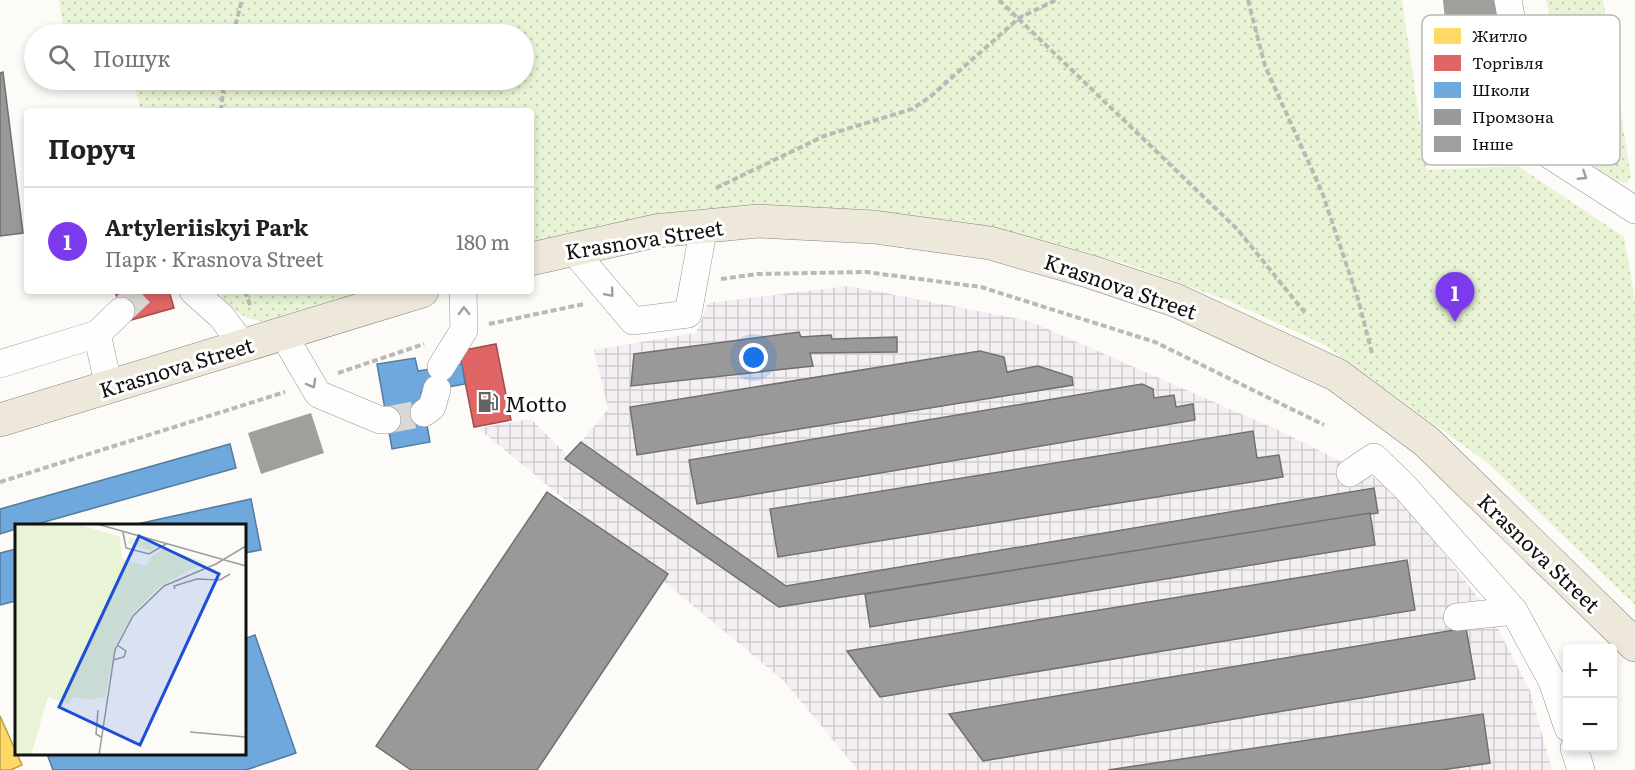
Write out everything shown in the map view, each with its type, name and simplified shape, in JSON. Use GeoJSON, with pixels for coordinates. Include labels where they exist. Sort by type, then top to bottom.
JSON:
{"type":"FeatureCollection","features":[{"type":"Feature","properties":{"kind":"main road","name":"Krasnova Street"},"geometry":{"type":"LineString","coordinates":[[534,258],[655,231],[758,220],[874,227],[990,243],[1091,272],[1175,300],[1337,375],[1426,441],[1635,645]]}},
{"type":"Feature","properties":{"kind":"main road","name":"Krasnova Street"},"geometry":{"type":"LineString","coordinates":[[0,420],[412,294]]}},
{"type":"Feature","properties":{"kind":"lane"},"geometry":{"type":"LineString","coordinates":[[1508,0],[1511,15]]}},
{"type":"Feature","properties":{"kind":"lane"},"geometry":{"type":"LineString","coordinates":[[1565,165],[1635,210]]}},
{"type":"Feature","properties":{"kind":"lane"},"geometry":{"type":"LineString","coordinates":[[572,249],[633,321],[688,314],[704,226]]}},
{"type":"Feature","properties":{"kind":"lane"},"geometry":{"type":"LineString","coordinates":[[196,294],[222,316],[243,346]]}},
{"type":"Feature","properties":{"kind":"lane"},"geometry":{"type":"LineString","coordinates":[[424,413],[432,407],[439,378],[464,330],[463,294]]}},
{"type":"Feature","properties":{"kind":"lane"},"geometry":{"type":"LineString","coordinates":[[0,364],[97,334],[121,311]]}},
{"type":"Feature","properties":{"kind":"lane"},"geometry":{"type":"LineString","coordinates":[[97,334],[109,387]]}},
{"type":"Feature","properties":{"kind":"lane"},"geometry":{"type":"LineString","coordinates":[[283,334],[318,394],[380,420],[387,420]]}},
{"type":"Feature","properties":{"kind":"lane"},"geometry":{"type":"LineString","coordinates":[[1350,473],[1374,457],[1404,486],[1514,611],[1552,681],[1563,713]]}},
{"type":"Feature","properties":{"kind":"lane"},"geometry":{"type":"LineString","coordinates":[[1457,617],[1514,611]]}},
{"type":"Feature","properties":{"kind":"lane"},"geometry":{"type":"LineString","coordinates":[[1576,752],[1581,770]]}},
{"type":"Feature","properties":{"kind":"path"},"geometry":{"type":"LineString","coordinates":[[236,24],[242,0]]}},
{"type":"Feature","properties":{"kind":"path"},"geometry":{"type":"LineString","coordinates":[[999,0],[1237,229],[1306,314]]}},
{"type":"Feature","properties":{"kind":"path"},"geometry":{"type":"LineString","coordinates":[[716,188],[824,136],[912,108],[938,91],[1019,18],[1056,0]]}},
{"type":"Feature","properties":{"kind":"path"},"geometry":{"type":"LineString","coordinates":[[1248,0],[1265,66],[1322,192],[1358,299],[1372,353]]}},
{"type":"Feature","properties":{"kind":"path"},"geometry":{"type":"LineString","coordinates":[[221,108],[223,90]]}},
{"type":"Feature","properties":{"kind":"path"},"geometry":{"type":"LineString","coordinates":[[693,284],[757,274],[866,272],[981,287],[1155,342],[1324,425]]}},
{"type":"Feature","properties":{"kind":"path"},"geometry":{"type":"LineString","coordinates":[[246,294],[251,308]]}},
{"type":"Feature","properties":{"kind":"path"},"geometry":{"type":"LineString","coordinates":[[0,482],[464,330],[614,298]]}},
{"type":"Feature","properties":{"kind":"shaded area"},"geometry":{"type":"Polygon","coordinates":[[[849,286],[1029,321],[1280,431],[1392,487],[1490,613],[1530,691],[1552,770],[858,770],[783,680],[478,428],[531,419],[569,457],[608,409],[594,350],[696,333],[708,303],[849,286]]]}},
{"type":"Feature","properties":{"kind":"green space"},"geometry":{"type":"Polygon","coordinates":[[[59,0],[1402,0],[1422,136],[1422,165],[1426,165],[1427,170],[1518,166],[1624,237],[1635,299],[1635,605],[1489,464],[1325,345],[1227,300],[1124,263],[1007,233],[912,218],[534,252],[534,108],[140,108],[136,90],[534,90],[534,24],[63,24],[59,0]]]}},
{"type":"Feature","properties":{"kind":"green space"},"geometry":{"type":"Polygon","coordinates":[[[1546,0],[1603,0],[1605,15],[1549,15],[1546,0]]]}},
{"type":"Feature","properties":{"kind":"green space"},"geometry":{"type":"Polygon","coordinates":[[[1620,107],[1631,177],[1628,183],[1620,182],[1594,165],[1620,165],[1620,107]]]}},
{"type":"Feature","properties":{"kind":"green space"},"geometry":{"type":"Polygon","coordinates":[[[221,294],[378,294],[281,325],[247,318],[229,306],[221,294]]]}},
{"type":"Feature","properties":{"kind":"building: Житло"},"geometry":{"type":"Polygon","coordinates":[[[0,716],[15,749],[15,755],[18,755],[22,765],[11,770],[0,770],[0,716]]]}},
{"type":"Feature","properties":{"kind":"building: Торгівля"},"geometry":{"type":"Polygon","coordinates":[[[116,294],[170,294],[174,308],[124,322],[116,294]]]}},
{"type":"Feature","properties":{"kind":"building: Торгівля","name":"Motto"},"geometry":{"type":"Polygon","coordinates":[[[496,344],[511,420],[474,427],[459,351],[496,344]]]}},
{"type":"Feature","properties":{"kind":"building: Школи"},"geometry":{"type":"Polygon","coordinates":[[[415,358],[418,371],[462,364],[465,384],[421,392],[430,442],[392,449],[377,364],[415,358]]]}},
{"type":"Feature","properties":{"kind":"building: Школи"},"geometry":{"type":"Polygon","coordinates":[[[230,444],[236,468],[37,524],[15,524],[15,529],[0,534],[0,509],[230,444]]]}},
{"type":"Feature","properties":{"kind":"building: Школи"},"geometry":{"type":"Polygon","coordinates":[[[251,499],[261,550],[246,553],[246,524],[137,524],[251,499]]]}},
{"type":"Feature","properties":{"kind":"building: Школи"},"geometry":{"type":"Polygon","coordinates":[[[15,549],[15,601],[0,605],[0,553],[15,549]]]}},
{"type":"Feature","properties":{"kind":"building: Школи"},"geometry":{"type":"Polygon","coordinates":[[[255,635],[296,753],[246,770],[53,770],[47,755],[246,755],[246,638],[255,635]]]}},
{"type":"Feature","properties":{"kind":"building: Промзона"},"geometry":{"type":"Polygon","coordinates":[[[3,72],[23,233],[0,236],[0,73],[3,72]]]}},
{"type":"Feature","properties":{"kind":"building: Промзона"},"geometry":{"type":"Polygon","coordinates":[[[799,332],[801,337],[831,335],[832,339],[897,337],[897,352],[810,353],[813,366],[631,386],[634,354],[799,332]]]}},
{"type":"Feature","properties":{"kind":"building: Промзона"},"geometry":{"type":"Polygon","coordinates":[[[980,351],[1004,357],[1007,372],[1038,366],[1072,377],[1073,385],[637,455],[630,407],[980,351]]]}},
{"type":"Feature","properties":{"kind":"building: Промзона"},"geometry":{"type":"Polygon","coordinates":[[[1142,384],[1153,389],[1154,398],[1174,395],[1176,407],[1193,404],[1195,420],[697,504],[689,460],[1142,384]]]}},
{"type":"Feature","properties":{"kind":"building: Промзона"},"geometry":{"type":"Polygon","coordinates":[[[1253,431],[1257,458],[1279,455],[1283,477],[778,557],[770,509],[1253,431]]]}},
{"type":"Feature","properties":{"kind":"building: Промзона"},"geometry":{"type":"Polygon","coordinates":[[[581,442],[786,586],[1374,488],[1378,513],[779,607],[565,459],[581,442]]]}},
{"type":"Feature","properties":{"kind":"building: Промзона"},"geometry":{"type":"Polygon","coordinates":[[[547,492],[668,574],[537,770],[411,770],[376,746],[547,492]]]}},
{"type":"Feature","properties":{"kind":"building: Промзона"},"geometry":{"type":"Polygon","coordinates":[[[1370,513],[1375,545],[870,627],[865,594],[1370,513]]]}},
{"type":"Feature","properties":{"kind":"building: Промзона"},"geometry":{"type":"Polygon","coordinates":[[[1407,560],[1415,610],[880,697],[847,651],[1407,560]]]}},
{"type":"Feature","properties":{"kind":"building: Промзона"},"geometry":{"type":"Polygon","coordinates":[[[1466,628],[1475,679],[983,761],[949,714],[1466,628]]]}},
{"type":"Feature","properties":{"kind":"building: Промзона"},"geometry":{"type":"Polygon","coordinates":[[[1483,714],[1490,763],[1441,770],[1108,770],[1483,714]]]}},
{"type":"Feature","properties":{"kind":"building: Інше"},"geometry":{"type":"Polygon","coordinates":[[[1443,0],[1497,0],[1499,15],[1444,15],[1443,0]]]}},
{"type":"Feature","properties":{"kind":"building: Інше"},"geometry":{"type":"Polygon","coordinates":[[[311,413],[324,453],[261,474],[248,433],[311,413]]]}},
{"type":"Feature","properties":{"kind":"tunnel"},"geometry":{"type":"LineString","coordinates":[[121,311],[139,294]]}},
{"type":"Feature","properties":{"kind":"tunnel"},"geometry":{"type":"LineString","coordinates":[[387,420],[424,413]]}},
{"type":"Feature","properties":{"kind":"place","name":"Artyleriiskyi Park"},"geometry":{"type":"Point","coordinates":[1455,322]}},
{"type":"Feature","properties":{"kind":"place","name":"Motto"},"geometry":{"type":"Point","coordinates":[488,402]}}]}
